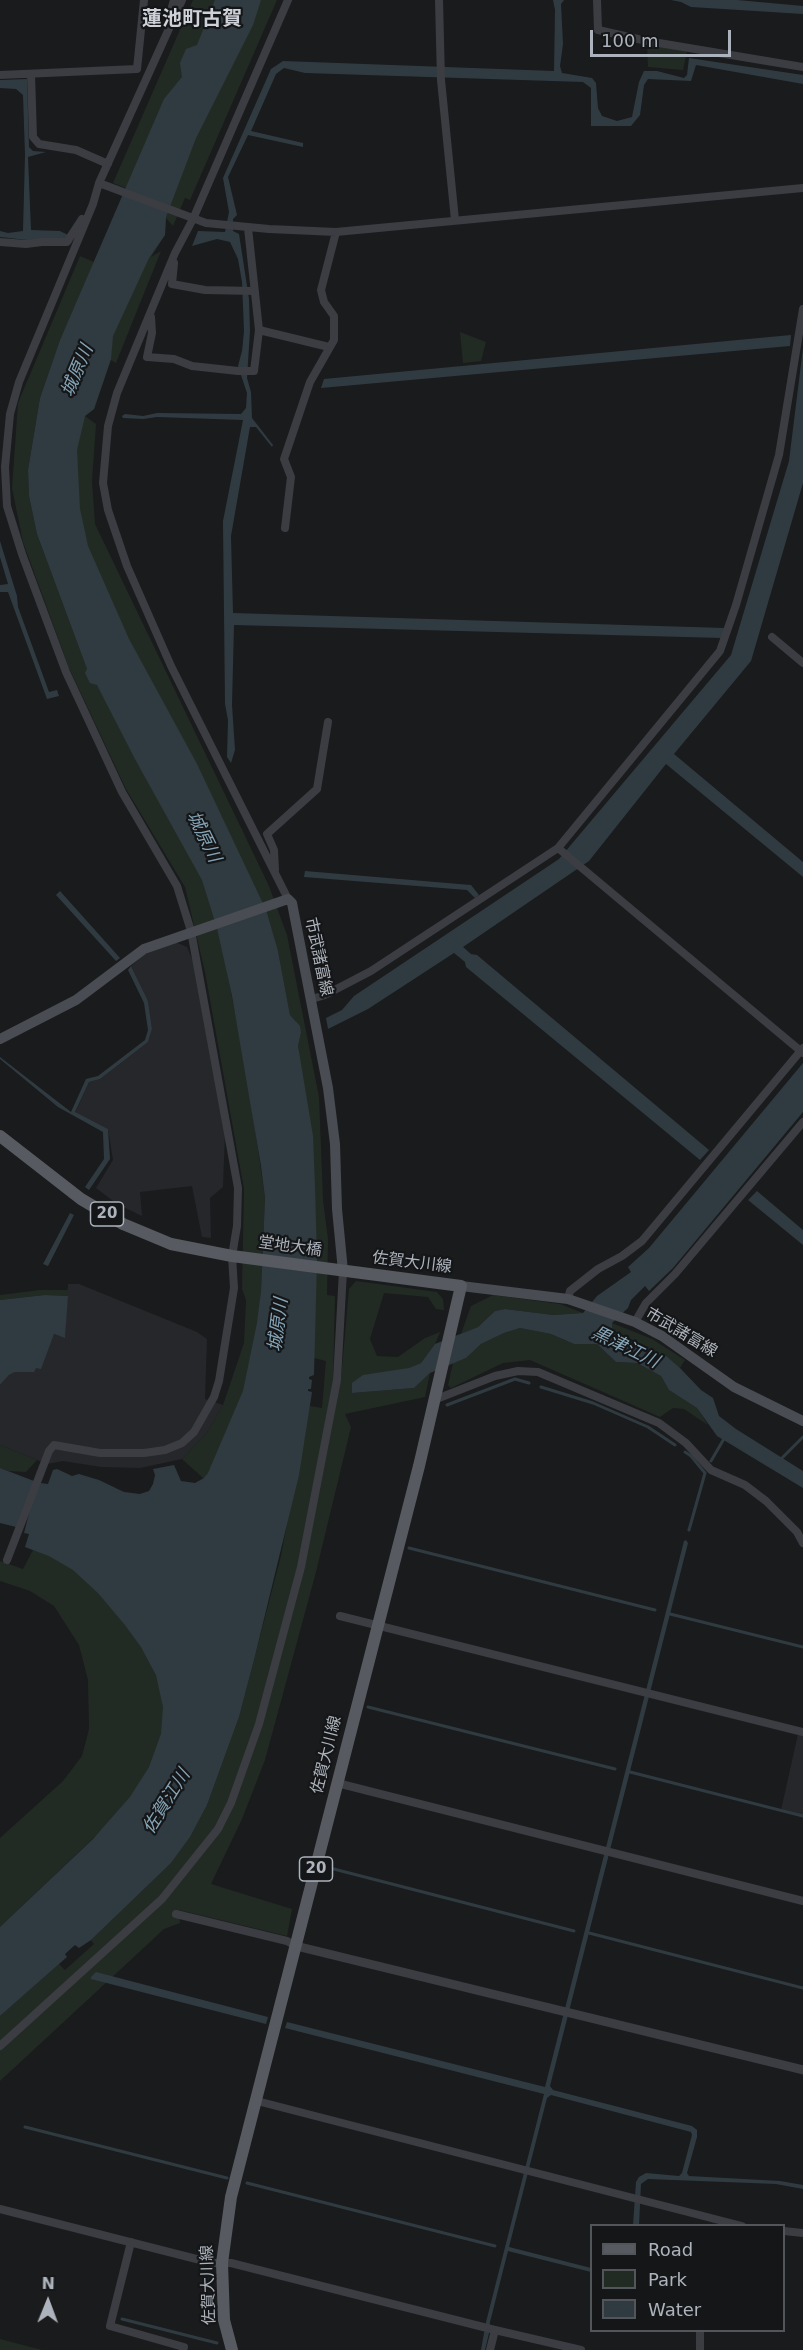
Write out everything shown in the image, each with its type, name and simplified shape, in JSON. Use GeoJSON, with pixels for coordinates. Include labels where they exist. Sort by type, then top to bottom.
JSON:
{"type":"FeatureCollection","features":[{"type":"Feature","properties":{"kind":"main road"},"geometry":{"type":"LineString","coordinates":[[0,1039],[76,1000],[144,949],[285,899]]}},
{"type":"Feature","properties":{"kind":"main road","name":"市武諸富線"},"geometry":{"type":"LineString","coordinates":[[285,899],[292,903],[328,1088],[335,1144],[337,1209],[344,1271]]}},
{"type":"Feature","properties":{"kind":"main road","name":"20"},"geometry":{"type":"LineString","coordinates":[[0,1136],[75,1194],[123,1224],[171,1244],[232,1256]]}},
{"type":"Feature","properties":{"kind":"main road","name":"堂地大橋"},"geometry":{"type":"LineString","coordinates":[[232,1256],[344,1271]]}},
{"type":"Feature","properties":{"kind":"main road","name":"佐賀大川線"},"geometry":{"type":"LineString","coordinates":[[231,2350],[224,2320],[222,2263],[231,2197],[419,1466],[461,1286],[344,1271]]}},
{"type":"Feature","properties":{"kind":"main road","name":"市武諸富線"},"geometry":{"type":"LineString","coordinates":[[461,1286],[573,1301],[635,1322],[662,1336],[734,1387],[803,1421]]}},
{"type":"Feature","properties":{"kind":"street"},"geometry":{"type":"LineString","coordinates":[[0,75],[137,69],[144,0]]}},
{"type":"Feature","properties":{"kind":"street"},"geometry":{"type":"LineString","coordinates":[[169,29],[169,17],[174,0]]}},
{"type":"Feature","properties":{"kind":"street"},"geometry":{"type":"LineString","coordinates":[[8,1560],[49,1451],[54,1445],[100,1453],[144,1453],[165,1450],[182,1443],[194,1432],[210,1406],[219,1381],[234,1288],[232,1256],[237,1226],[238,1188],[191,931],[177,886],[122,792],[66,672],[22,554],[7,506],[5,467],[10,414],[19,382],[102,184],[108,164],[182,0]]}},
{"type":"Feature","properties":{"kind":"street"},"geometry":{"type":"LineString","coordinates":[[285,899],[276,874],[171,666],[127,566],[108,510],[103,483],[108,426],[117,393],[190,218],[288,0]]}},
{"type":"Feature","properties":{"kind":"street"},"geometry":{"type":"LineString","coordinates":[[439,0],[441,80],[455,220]]}},
{"type":"Feature","properties":{"kind":"street"},"geometry":{"type":"LineString","coordinates":[[597,0],[598,30],[647,41],[803,67]]}},
{"type":"Feature","properties":{"kind":"street"},"geometry":{"type":"LineString","coordinates":[[32,74],[33,137],[39,144],[76,150],[108,164]]}},
{"type":"Feature","properties":{"kind":"street"},"geometry":{"type":"LineString","coordinates":[[102,184],[206,223],[248,228],[336,232],[803,188]]}},
{"type":"Feature","properties":{"kind":"street"},"geometry":{"type":"LineString","coordinates":[[0,242],[26,244],[67,242],[79,226],[86,210],[93,204]]}},
{"type":"Feature","properties":{"kind":"street"},"geometry":{"type":"LineString","coordinates":[[151,313],[152,333],[147,357],[174,359],[192,366],[238,372],[254,370],[259,330],[252,291],[248,228]]}},
{"type":"Feature","properties":{"kind":"street"},"geometry":{"type":"LineString","coordinates":[[285,528],[291,477],[284,459],[310,382],[334,340],[334,316],[324,302],[321,290],[336,232]]}},
{"type":"Feature","properties":{"kind":"street"},"geometry":{"type":"LineString","coordinates":[[175,253],[172,284],[205,290],[252,291]]}},
{"type":"Feature","properties":{"kind":"street"},"geometry":{"type":"LineString","coordinates":[[312,999],[371,972],[560,849],[710,664],[724,642],[779,455],[803,309]]}},
{"type":"Feature","properties":{"kind":"street"},"geometry":{"type":"LineString","coordinates":[[259,330],[329,347]]}},
{"type":"Feature","properties":{"kind":"street"},"geometry":{"type":"LineString","coordinates":[[772,636],[803,663]]}},
{"type":"Feature","properties":{"kind":"street"},"geometry":{"type":"LineString","coordinates":[[276,874],[274,850],[267,834],[317,789],[328,722]]}},
{"type":"Feature","properties":{"kind":"street"},"geometry":{"type":"LineString","coordinates":[[560,849],[802,1051],[642,1241],[622,1256],[598,1269],[570,1291],[573,1301]]}},
{"type":"Feature","properties":{"kind":"street"},"geometry":{"type":"LineString","coordinates":[[635,1322],[646,1304],[675,1274],[803,1122]]}},
{"type":"Feature","properties":{"kind":"street"},"geometry":{"type":"LineString","coordinates":[[0,2046],[162,1899],[218,1829],[231,1803],[259,1724],[301,1567],[337,1380],[344,1271]]}},
{"type":"Feature","properties":{"kind":"street"},"geometry":{"type":"LineString","coordinates":[[436,1395],[495,1376],[518,1371],[538,1372],[658,1424],[686,1443],[711,1470],[745,1485],[766,1501],[797,1532],[803,1543]]}},
{"type":"Feature","properties":{"kind":"street"},"geometry":{"type":"LineString","coordinates":[[340,1616],[803,1732]]}},
{"type":"Feature","properties":{"kind":"street"},"geometry":{"type":"LineString","coordinates":[[337,1783],[803,1901]]}},
{"type":"Feature","properties":{"kind":"street"},"geometry":{"type":"LineString","coordinates":[[176,1914],[287,1941],[296,1946],[803,2070]]}},
{"type":"Feature","properties":{"kind":"street"},"geometry":{"type":"LineString","coordinates":[[257,2101],[735,2224]]}},
{"type":"Feature","properties":{"kind":"street"},"geometry":{"type":"LineString","coordinates":[[0,2209],[212,2263],[231,2263],[581,2350]]}},
{"type":"Feature","properties":{"kind":"street"},"geometry":{"type":"LineString","coordinates":[[785,2231],[803,2232]]}},
{"type":"Feature","properties":{"kind":"street"},"geometry":{"type":"LineString","coordinates":[[130,2242],[110,2326],[184,2346],[183,2350]]}},
{"type":"Feature","properties":{"kind":"street"},"geometry":{"type":"LineString","coordinates":[[490,2329],[490,2350]]}},
{"type":"Feature","properties":{"kind":"street"},"geometry":{"type":"LineString","coordinates":[[700,2332],[700,2350]]}},
{"type":"Feature","properties":{"kind":"shaded area"},"geometry":{"type":"Polygon","coordinates":[[[173,941],[187,947],[197,971],[225,1132],[223,1187],[210,1198],[211,1238],[202,1237],[192,1186],[140,1192],[142,1216],[117,1204],[96,1188],[113,1160],[108,1129],[75,1113],[89,1082],[100,1079],[148,1042],[152,1029],[148,1001],[131,966],[143,955],[173,941]]]}},
{"type":"Feature","properties":{"kind":"shaded area"},"geometry":{"type":"Polygon","coordinates":[[[68,1284],[79,1284],[197,1332],[207,1339],[205,1399],[223,1405],[206,1434],[182,1459],[140,1468],[101,1467],[63,1461],[47,1464],[0,1445],[0,1385],[15,1372],[33,1371],[54,1334],[65,1337],[68,1284]]]}},
{"type":"Feature","properties":{"kind":"shaded area"},"geometry":{"type":"Polygon","coordinates":[[[798,1734],[803,1736],[803,1815],[781,1810],[798,1734]]]}},
{"type":"Feature","properties":{"kind":"green space"},"geometry":{"type":"Polygon","coordinates":[[[193,0],[223,0],[113,218],[126,188],[113,183],[193,0]]]}},
{"type":"Feature","properties":{"kind":"green space"},"geometry":{"type":"Polygon","coordinates":[[[256,0],[277,0],[190,200],[185,198],[173,226],[166,218],[165,235],[151,257],[161,251],[116,363],[111,360],[94,409],[85,416],[96,424],[92,481],[95,524],[269,886],[287,935],[319,1097],[323,1200],[328,1239],[327,1295],[335,1296],[333,1380],[341,1380],[349,1289],[356,1281],[437,1292],[443,1299],[444,1310],[436,1309],[428,1297],[384,1293],[370,1339],[377,1356],[398,1357],[425,1338],[440,1332],[435,1344],[421,1363],[352,1393],[414,1388],[430,1373],[425,1397],[345,1414],[351,1427],[316,1572],[265,1760],[242,1819],[211,1884],[292,1909],[287,1936],[179,1910],[180,1923],[164,1929],[0,2081],[0,2016],[59,1964],[65,1970],[94,1944],[91,1940],[171,1863],[190,1837],[207,1805],[239,1717],[281,1556],[312,1392],[310,1406],[322,1408],[326,1361],[314,1358],[309,1363],[298,1046],[301,1033],[290,1015],[278,951],[84,546],[68,442],[160,217],[256,0]]]}},
{"type":"Feature","properties":{"kind":"green space"},"geometry":{"type":"Polygon","coordinates":[[[647,44],[687,51],[683,70],[648,67],[647,44]]]}},
{"type":"Feature","properties":{"kind":"green space"},"geometry":{"type":"Polygon","coordinates":[[[80,256],[94,262],[60,340],[40,398],[28,470],[29,496],[37,534],[87,669],[122,712],[226,926],[224,956],[248,1081],[265,1198],[261,1291],[245,1489],[187,1483],[195,1483],[203,1478],[182,1459],[206,1434],[223,1405],[244,1343],[246,1300],[242,1289],[244,1189],[205,972],[185,887],[126,789],[69,668],[23,542],[12,488],[18,403],[80,256]]]}},
{"type":"Feature","properties":{"kind":"green space"},"geometry":{"type":"Polygon","coordinates":[[[460,332],[486,342],[481,361],[463,363],[460,332]]]}},
{"type":"Feature","properties":{"kind":"green space"},"geometry":{"type":"Polygon","coordinates":[[[40,1290],[68,1290],[68,1296],[45,1295],[0,1300],[0,1295],[40,1290]]]}},
{"type":"Feature","properties":{"kind":"green space"},"geometry":{"type":"Polygon","coordinates":[[[493,1295],[560,1304],[583,1313],[553,1315],[505,1309],[495,1311],[478,1327],[461,1334],[471,1306],[493,1295]]]}},
{"type":"Feature","properties":{"kind":"green space"},"geometry":{"type":"Polygon","coordinates":[[[612,1323],[652,1339],[685,1360],[680,1368],[665,1356],[612,1332],[612,1323]]]}},
{"type":"Feature","properties":{"kind":"green space"},"geometry":{"type":"Polygon","coordinates":[[[520,1328],[551,1334],[574,1344],[597,1344],[616,1362],[637,1363],[661,1376],[669,1390],[697,1408],[708,1425],[684,1409],[673,1408],[660,1417],[530,1360],[503,1363],[451,1388],[448,1385],[453,1363],[466,1358],[481,1344],[520,1328]]]}},
{"type":"Feature","properties":{"kind":"green space"},"geometry":{"type":"Polygon","coordinates":[[[0,1445],[37,1460],[26,1472],[0,1468],[0,1445]]]}},
{"type":"Feature","properties":{"kind":"green space"},"geometry":{"type":"Polygon","coordinates":[[[25,1547],[81,1560],[166,1678],[165,1740],[124,1809],[0,1927],[0,1838],[63,1781],[82,1756],[89,1729],[88,1680],[79,1645],[54,1606],[30,1591],[0,1581],[0,1561],[23,1569],[33,1550],[25,1547]]]}},
{"type":"Feature","properties":{"kind":"green space"},"geometry":{"type":"Polygon","coordinates":[[[0,2339],[42,2350],[0,2350],[0,2339]]]}},
{"type":"Feature","properties":{"kind":"water"},"geometry":{"type":"Polygon","coordinates":[[[215,0],[261,0],[253,25],[196,138],[166,217],[165,235],[149,258],[113,336],[111,359],[94,409],[85,416],[77,450],[80,509],[88,546],[129,639],[197,764],[266,910],[278,951],[290,1015],[300,1026],[298,1046],[313,1136],[317,1259],[314,1375],[309,1377],[312,1380],[311,1389],[308,1391],[312,1392],[299,1475],[255,1656],[239,1717],[207,1805],[190,1837],[171,1863],[91,1940],[79,1948],[75,1945],[65,1954],[67,1957],[0,2016],[0,1927],[93,1839],[130,1797],[149,1767],[161,1734],[163,1707],[156,1675],[141,1647],[98,1593],[73,1570],[49,1556],[25,1547],[29,1534],[24,1533],[31,1506],[40,1483],[48,1484],[53,1470],[57,1469],[72,1476],[79,1474],[99,1480],[124,1492],[140,1494],[149,1491],[153,1484],[155,1475],[153,1469],[174,1465],[181,1481],[195,1483],[203,1479],[208,1473],[243,1391],[261,1291],[265,1198],[232,996],[217,928],[202,880],[97,685],[90,683],[85,673],[87,669],[37,534],[29,496],[28,470],[40,398],[60,340],[164,99],[182,77],[180,63],[186,49],[197,45],[215,0]]]}},
{"type":"Feature","properties":{"kind":"water"},"geometry":{"type":"Polygon","coordinates":[[[553,0],[564,0],[561,4],[563,44],[560,66],[562,73],[592,78],[596,83],[598,108],[602,116],[617,121],[632,117],[639,82],[644,71],[657,71],[684,78],[687,75],[689,58],[803,75],[803,84],[696,65],[691,81],[648,79],[644,85],[640,115],[631,126],[591,126],[591,88],[583,82],[305,73],[284,68],[276,74],[251,131],[303,143],[303,147],[248,135],[228,177],[237,215],[233,219],[233,231],[239,234],[249,299],[250,331],[247,378],[251,392],[252,418],[273,445],[272,447],[256,427],[250,427],[231,536],[233,613],[724,628],[722,638],[234,625],[232,705],[235,750],[231,763],[227,757],[228,720],[225,704],[223,521],[243,420],[157,417],[143,419],[123,418],[122,416],[157,413],[241,414],[246,408],[247,393],[238,366],[244,331],[242,282],[238,259],[230,242],[217,239],[192,246],[198,231],[225,232],[229,212],[223,178],[271,69],[283,61],[554,71],[555,10],[553,0]]]}},
{"type":"Feature","properties":{"kind":"water"},"geometry":{"type":"Polygon","coordinates":[[[671,0],[737,0],[803,6],[803,14],[691,7],[671,0]]]}},
{"type":"Feature","properties":{"kind":"water"},"geometry":{"type":"Polygon","coordinates":[[[27,79],[29,147],[33,151],[46,152],[28,157],[31,230],[60,231],[68,235],[64,239],[27,240],[0,237],[0,231],[8,233],[23,231],[25,155],[23,95],[16,89],[0,88],[0,80],[27,79]]]}},
{"type":"Feature","properties":{"kind":"water"},"geometry":{"type":"Polygon","coordinates":[[[791,335],[790,346],[321,388],[324,379],[791,335]]]}},
{"type":"Feature","properties":{"kind":"water"},"geometry":{"type":"Polygon","coordinates":[[[803,348],[803,483],[751,661],[674,754],[803,862],[803,877],[666,764],[589,861],[463,947],[471,954],[477,955],[709,1150],[700,1160],[466,967],[465,962],[454,953],[368,1009],[328,1029],[326,1018],[342,1010],[354,996],[559,859],[731,655],[789,461],[803,348]]]}},
{"type":"Feature","properties":{"kind":"water"},"geometry":{"type":"Polygon","coordinates":[[[0,541],[17,596],[18,607],[49,692],[57,690],[59,696],[47,699],[8,592],[0,592],[0,585],[8,584],[0,557],[0,541]]]}},
{"type":"Feature","properties":{"kind":"water"},"geometry":{"type":"Polygon","coordinates":[[[305,871],[471,885],[479,895],[475,898],[467,890],[304,877],[305,871]]]}},
{"type":"Feature","properties":{"kind":"water"},"geometry":{"type":"Polygon","coordinates":[[[60,891],[120,958],[116,961],[56,895],[60,891]]]}},
{"type":"Feature","properties":{"kind":"water"},"geometry":{"type":"Polygon","coordinates":[[[131,966],[148,1001],[152,1029],[148,1042],[100,1079],[89,1082],[75,1112],[108,1129],[110,1159],[89,1190],[85,1187],[104,1159],[103,1132],[58,1107],[0,1057],[71,1112],[86,1079],[98,1076],[145,1040],[148,1030],[144,1003],[128,970],[131,966]]]}},
{"type":"Feature","properties":{"kind":"water","name":"黒津江川"},"geometry":{"type":"Polygon","coordinates":[[[803,1063],[803,1112],[673,1268],[649,1291],[645,1286],[631,1300],[628,1308],[612,1323],[612,1332],[666,1356],[701,1390],[713,1398],[719,1416],[803,1471],[803,1488],[717,1436],[697,1408],[669,1390],[661,1376],[637,1363],[616,1362],[597,1344],[574,1344],[551,1334],[520,1328],[481,1344],[466,1358],[430,1373],[414,1388],[352,1393],[352,1383],[363,1375],[409,1368],[421,1363],[435,1344],[478,1327],[495,1311],[505,1309],[553,1315],[583,1313],[597,1296],[631,1272],[628,1267],[649,1248],[803,1063]]]}},
{"type":"Feature","properties":{"kind":"water"},"geometry":{"type":"Polygon","coordinates":[[[757,1191],[803,1230],[803,1245],[748,1200],[757,1191]]]}},
{"type":"Feature","properties":{"kind":"water"},"geometry":{"type":"Polygon","coordinates":[[[70,1213],[74,1215],[48,1266],[43,1264],[70,1213]]]}},
{"type":"Feature","properties":{"kind":"water"},"geometry":{"type":"Polygon","coordinates":[[[45,1295],[68,1296],[65,1338],[54,1334],[41,1369],[36,1368],[34,1372],[15,1372],[0,1385],[0,1300],[45,1295]]]}},
{"type":"Feature","properties":{"kind":"water"},"geometry":{"type":"Polygon","coordinates":[[[0,1468],[34,1481],[16,1527],[0,1523],[0,1468]]]}},
{"type":"Feature","properties":{"kind":"water"},"geometry":{"type":"Polygon","coordinates":[[[684,1541],[688,1543],[550,2086],[553,2090],[692,2126],[697,2130],[697,2137],[687,2173],[689,2176],[780,2181],[803,2185],[803,2189],[776,2184],[648,2179],[641,2184],[639,2224],[633,2224],[636,2182],[639,2177],[646,2173],[679,2176],[682,2173],[691,2132],[551,2095],[547,2098],[509,2247],[590,2268],[590,2272],[508,2251],[485,2350],[481,2350],[486,2322],[544,2094],[285,2028],[287,2022],[545,2087],[684,1541]]]}},
{"type":"Feature","properties":{"kind":"water"},"geometry":{"type":"Polygon","coordinates":[[[96,1972],[268,2017],[266,2024],[91,1979],[96,1972]]]}},
{"type":"Feature","properties":{"kind":"waterway"},"geometry":{"type":"LineString","coordinates":[[447,1405],[515,1379],[529,1383]]}},
{"type":"Feature","properties":{"kind":"waterway"},"geometry":{"type":"LineString","coordinates":[[541,1387],[593,1403],[648,1427],[675,1445]]}},
{"type":"Feature","properties":{"kind":"waterway"},"geometry":{"type":"LineString","coordinates":[[711,1461],[725,1437]]}},
{"type":"Feature","properties":{"kind":"waterway"},"geometry":{"type":"LineString","coordinates":[[779,1461],[803,1437]]}},
{"type":"Feature","properties":{"kind":"waterway"},"geometry":{"type":"LineString","coordinates":[[685,1452],[705,1473],[689,1530]]}},
{"type":"Feature","properties":{"kind":"waterway"},"geometry":{"type":"LineString","coordinates":[[409,1548],[655,1610]]}},
{"type":"Feature","properties":{"kind":"waterway"},"geometry":{"type":"LineString","coordinates":[[670,1614],[803,1647]]}},
{"type":"Feature","properties":{"kind":"waterway"},"geometry":{"type":"LineString","coordinates":[[368,1707],[615,1769]]}},
{"type":"Feature","properties":{"kind":"waterway"},"geometry":{"type":"LineString","coordinates":[[630,1772],[803,1816]]}},
{"type":"Feature","properties":{"kind":"waterway"},"geometry":{"type":"LineString","coordinates":[[326,1867],[574,1931]]}},
{"type":"Feature","properties":{"kind":"waterway"},"geometry":{"type":"LineString","coordinates":[[589,1933],[803,1988]]}},
{"type":"Feature","properties":{"kind":"waterway"},"geometry":{"type":"LineString","coordinates":[[25,2127],[227,2178]]}},
{"type":"Feature","properties":{"kind":"waterway"},"geometry":{"type":"LineString","coordinates":[[247,2183],[495,2246]]}},
{"type":"Feature","properties":{"kind":"waterway"},"geometry":{"type":"LineString","coordinates":[[122,2319],[217,2343]]}},
{"type":"Feature","properties":{"kind":"district","name":"蓮池町古賀"},"geometry":{"type":"Point","coordinates":[192,20]}},
{"type":"Feature","properties":{"kind":"water label","name":"城原川"},"geometry":{"type":"Point","coordinates":[78,371]}},
{"type":"Feature","properties":{"kind":"water label","name":"城原川"},"geometry":{"type":"Point","coordinates":[203,837]}},
{"type":"Feature","properties":{"kind":"water label","name":"城原川"},"geometry":{"type":"Point","coordinates":[279,1325]}},
{"type":"Feature","properties":{"kind":"water label","name":"佐賀江川"},"geometry":{"type":"Point","coordinates":[167,1802]}}]}
